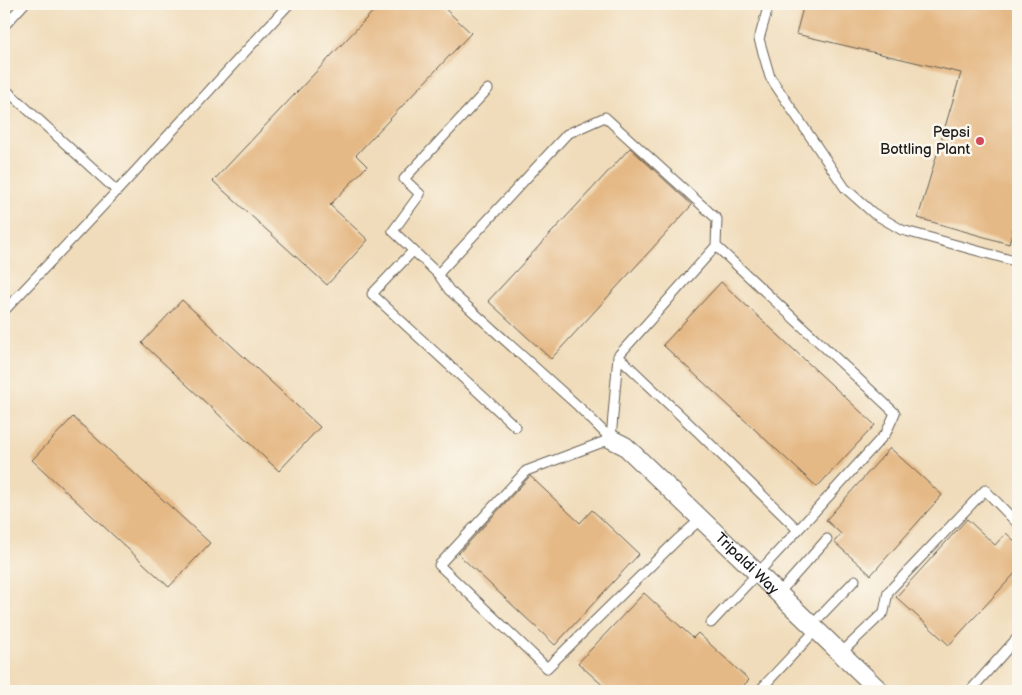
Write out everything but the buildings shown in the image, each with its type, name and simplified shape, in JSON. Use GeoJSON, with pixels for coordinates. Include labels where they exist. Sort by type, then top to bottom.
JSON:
{"type":"FeatureCollection","features":[{"type":"Feature","properties":{"kind":"street","name":"Tripaldi Way"},"geometry":{"type":"LineString","coordinates":[[610,439],[625,446],[877,690]]}},
{"type":"Feature","properties":{"kind":"lane"},"geometry":{"type":"LineString","coordinates":[[4,26],[24,4]]}},
{"type":"Feature","properties":{"kind":"lane"},"geometry":{"type":"LineString","coordinates":[[4,311],[289,4]]}},
{"type":"Feature","properties":{"kind":"lane"},"geometry":{"type":"LineString","coordinates":[[769,4],[759,39],[770,76],[846,188],[873,213],[902,230],[1018,262]]}},
{"type":"Feature","properties":{"kind":"lane"},"geometry":{"type":"LineString","coordinates":[[4,88],[117,191]]}},
{"type":"Feature","properties":{"kind":"lane"},"geometry":{"type":"LineString","coordinates":[[488,88],[404,179],[420,194],[393,231],[438,274],[449,290],[578,406],[610,439]]}},
{"type":"Feature","properties":{"kind":"lane"},"geometry":{"type":"LineString","coordinates":[[438,274],[567,134],[605,117],[717,219],[716,246],[618,356],[610,439]]}},
{"type":"Feature","properties":{"kind":"lane"},"geometry":{"type":"LineString","coordinates":[[711,623],[886,433],[895,413],[716,246]]}},
{"type":"Feature","properties":{"kind":"lane"},"geometry":{"type":"LineString","coordinates":[[413,251],[372,294],[516,427]]}},
{"type":"Feature","properties":{"kind":"lane"},"geometry":{"type":"LineString","coordinates":[[618,356],[798,530]]}},
{"type":"Feature","properties":{"kind":"lane"},"geometry":{"type":"LineString","coordinates":[[610,439],[526,471],[439,565],[547,668],[677,540],[701,520]]}},
{"type":"Feature","properties":{"kind":"lane"},"geometry":{"type":"LineString","coordinates":[[840,654],[884,612],[888,592],[985,490],[1018,524]]}},
{"type":"Feature","properties":{"kind":"lane"},"geometry":{"type":"LineString","coordinates":[[778,594],[827,539]]}},
{"type":"Feature","properties":{"kind":"lane"},"geometry":{"type":"LineString","coordinates":[[760,691],[855,580]]}},
{"type":"Feature","properties":{"kind":"lane"},"geometry":{"type":"LineString","coordinates":[[970,691],[1018,637]]}},
{"type":"Feature","properties":{"kind":"place","name":"Pepsi Bottling Plant"},"geometry":{"type":"Point","coordinates":[980,141]}}]}
